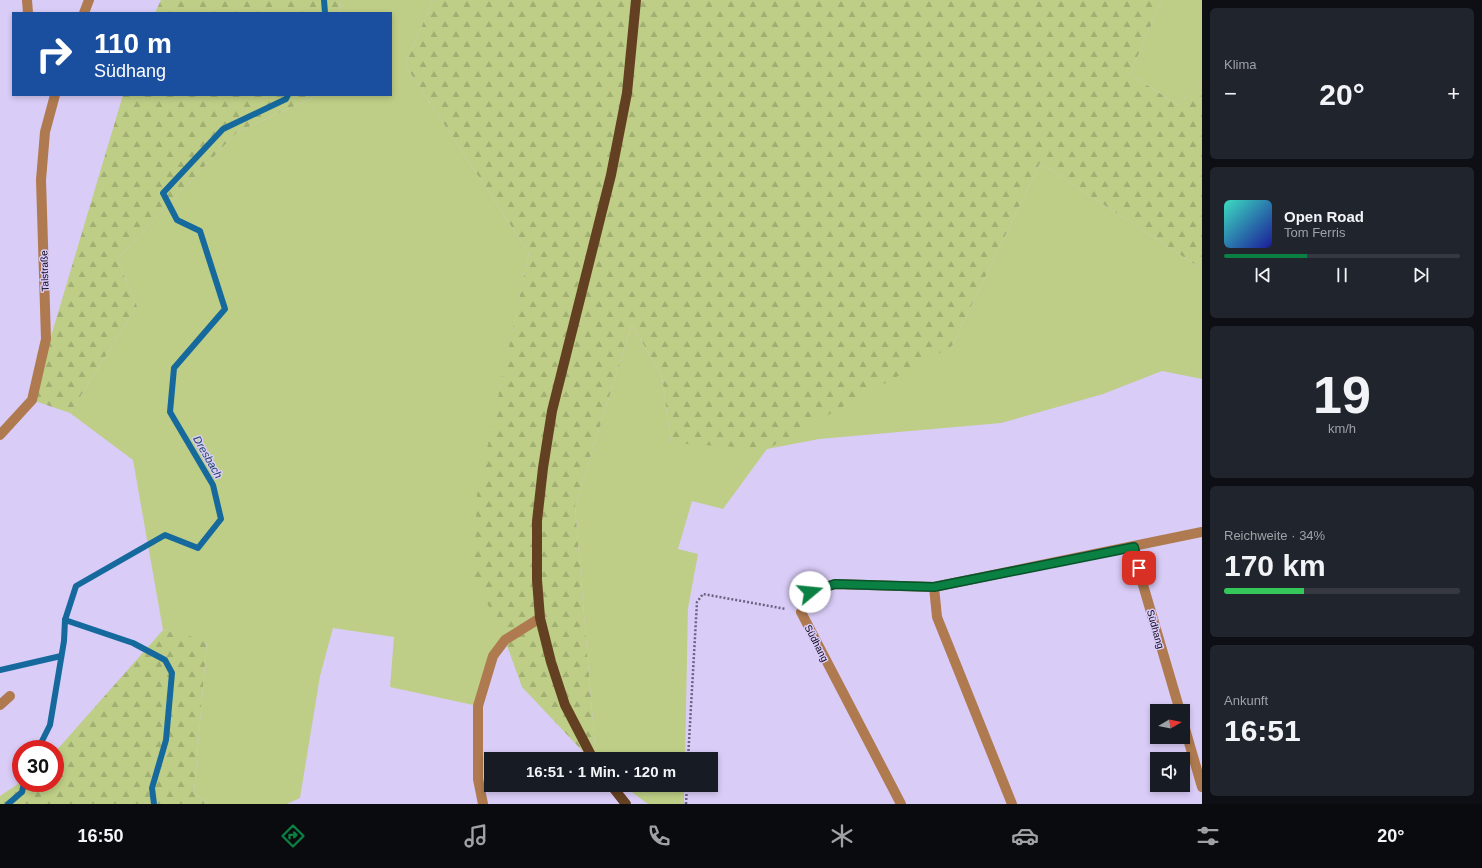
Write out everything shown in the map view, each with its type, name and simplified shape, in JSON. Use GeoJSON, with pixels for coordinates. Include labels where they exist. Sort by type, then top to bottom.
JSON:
{"type":"FeatureCollection","features":[{"type":"Feature","properties":{"kind":"main road"},"geometry":{"type":"LineString","coordinates":[[589,752],[565,705],[551,662],[540,618],[537,580],[537,521],[543,468],[552,411],[611,175],[627,93],[636,0]]}},
{"type":"Feature","properties":{"kind":"main road"},"geometry":{"type":"LineString","coordinates":[[617,792],[626,804]]}},
{"type":"Feature","properties":{"kind":"street"},"geometry":{"type":"LineString","coordinates":[[27,0],[28,12]]}},
{"type":"Feature","properties":{"kind":"street"},"geometry":{"type":"LineString","coordinates":[[84,12],[89,0]]}},
{"type":"Feature","properties":{"kind":"street","name":"Talstraße"},"geometry":{"type":"LineString","coordinates":[[0,434],[32,400],[46,339],[41,180],[45,132],[54,96]]}},
{"type":"Feature","properties":{"kind":"street"},"geometry":{"type":"LineString","coordinates":[[801,612],[810,592],[835,584],[934,587],[1202,532]]}},
{"type":"Feature","properties":{"kind":"street","name":"Südhang"},"geometry":{"type":"LineString","coordinates":[[1134,547],[1141,578],[1178,704]]}},
{"type":"Feature","properties":{"kind":"street"},"geometry":{"type":"LineString","coordinates":[[934,587],[937,617],[1012,804]]}},
{"type":"Feature","properties":{"kind":"street","name":"Südhang"},"geometry":{"type":"LineString","coordinates":[[801,612],[901,804]]}},
{"type":"Feature","properties":{"kind":"street"},"geometry":{"type":"LineString","coordinates":[[483,804],[478,779],[478,706],[493,656],[505,640],[540,618]]}},
{"type":"Feature","properties":{"kind":"street"},"geometry":{"type":"LineString","coordinates":[[0,705],[10,696]]}},
{"type":"Feature","properties":{"kind":"street"},"geometry":{"type":"LineString","coordinates":[[1189,744],[1202,787]]}},
{"type":"Feature","properties":{"kind":"path"},"geometry":{"type":"LineString","coordinates":[[688,752],[697,602],[703,594],[801,612]]}},
{"type":"Feature","properties":{"kind":"path"},"geometry":{"type":"LineString","coordinates":[[686,804],[687,792]]}},
{"type":"Feature","properties":{"kind":"green space"},"geometry":{"type":"Polygon","coordinates":[[[161,0],[340,0],[341,12],[155,12],[161,0]]]}},
{"type":"Feature","properties":{"kind":"green space"},"geometry":{"type":"Polygon","coordinates":[[[340,0],[433,0],[405,65],[529,253],[478,494],[505,640],[478,706],[390,687],[394,637],[333,628],[320,676],[300,798],[287,804],[210,804],[194,793],[207,641],[163,630],[133,460],[70,413],[137,306],[117,259],[237,132],[312,98],[313,96],[392,96],[392,12],[341,12],[340,0]]]}},
{"type":"Feature","properties":{"kind":"green space"},"geometry":{"type":"Polygon","coordinates":[[[433,0],[1162,0],[1130,74],[1178,105],[1202,80],[1202,269],[1040,163],[952,346],[767,449],[671,443],[662,377],[632,324],[575,506],[595,752],[583,752],[522,687],[505,640],[474,576],[477,495],[529,253],[405,65],[433,0]]]}},
{"type":"Feature","properties":{"kind":"green space"},"geometry":{"type":"Polygon","coordinates":[[[1162,0],[1202,0],[1202,80],[1178,105],[1130,74],[1162,0]]]}},
{"type":"Feature","properties":{"kind":"green space"},"geometry":{"type":"Polygon","coordinates":[[[123,96],[313,96],[312,98],[237,132],[117,259],[137,306],[70,413],[32,400],[123,96]]]}},
{"type":"Feature","properties":{"kind":"green space"},"geometry":{"type":"Polygon","coordinates":[[[1040,163],[1202,269],[1202,379],[1162,371],[1103,394],[1001,423],[819,439],[767,449],[723,509],[692,501],[678,549],[698,554],[688,608],[685,752],[595,752],[575,506],[632,324],[662,377],[671,443],[952,346],[1040,163]]]}},
{"type":"Feature","properties":{"kind":"green space"},"geometry":{"type":"Polygon","coordinates":[[[163,630],[207,640],[194,793],[210,804],[0,804],[0,796],[12,788],[12,792],[64,792],[64,742],[163,630]]]}},
{"type":"Feature","properties":{"kind":"green space"},"geometry":{"type":"Polygon","coordinates":[[[632,792],[684,792],[684,804],[648,804],[632,792]]]}},
{"type":"Feature","properties":{"kind":"waterway","name":"Dresbach"},"geometry":{"type":"LineString","coordinates":[[324,0],[325,12]]}},
{"type":"Feature","properties":{"kind":"waterway","name":"Dresbach"},"geometry":{"type":"LineString","coordinates":[[154,804],[152,788],[166,740],[172,673],[165,660],[133,643],[65,620],[76,586],[165,535],[198,548],[221,519],[213,485],[170,412],[174,368],[225,309],[200,231],[177,220],[163,193],[223,129],[286,99],[288,96]]}},
{"type":"Feature","properties":{"kind":"waterway"},"geometry":{"type":"LineString","coordinates":[[42,740],[50,725],[64,641],[65,620]]}},
{"type":"Feature","properties":{"kind":"waterway"},"geometry":{"type":"LineString","coordinates":[[0,670],[61,656]]}},
{"type":"Feature","properties":{"kind":"waterway"},"geometry":{"type":"LineString","coordinates":[[8,804],[22,792]]}},
{"type":"Feature","properties":{"kind":"route"},"geometry":{"type":"LineString","coordinates":[[810,592],[835,584],[934,587],[1134,547],[1139,568]]}}]}
